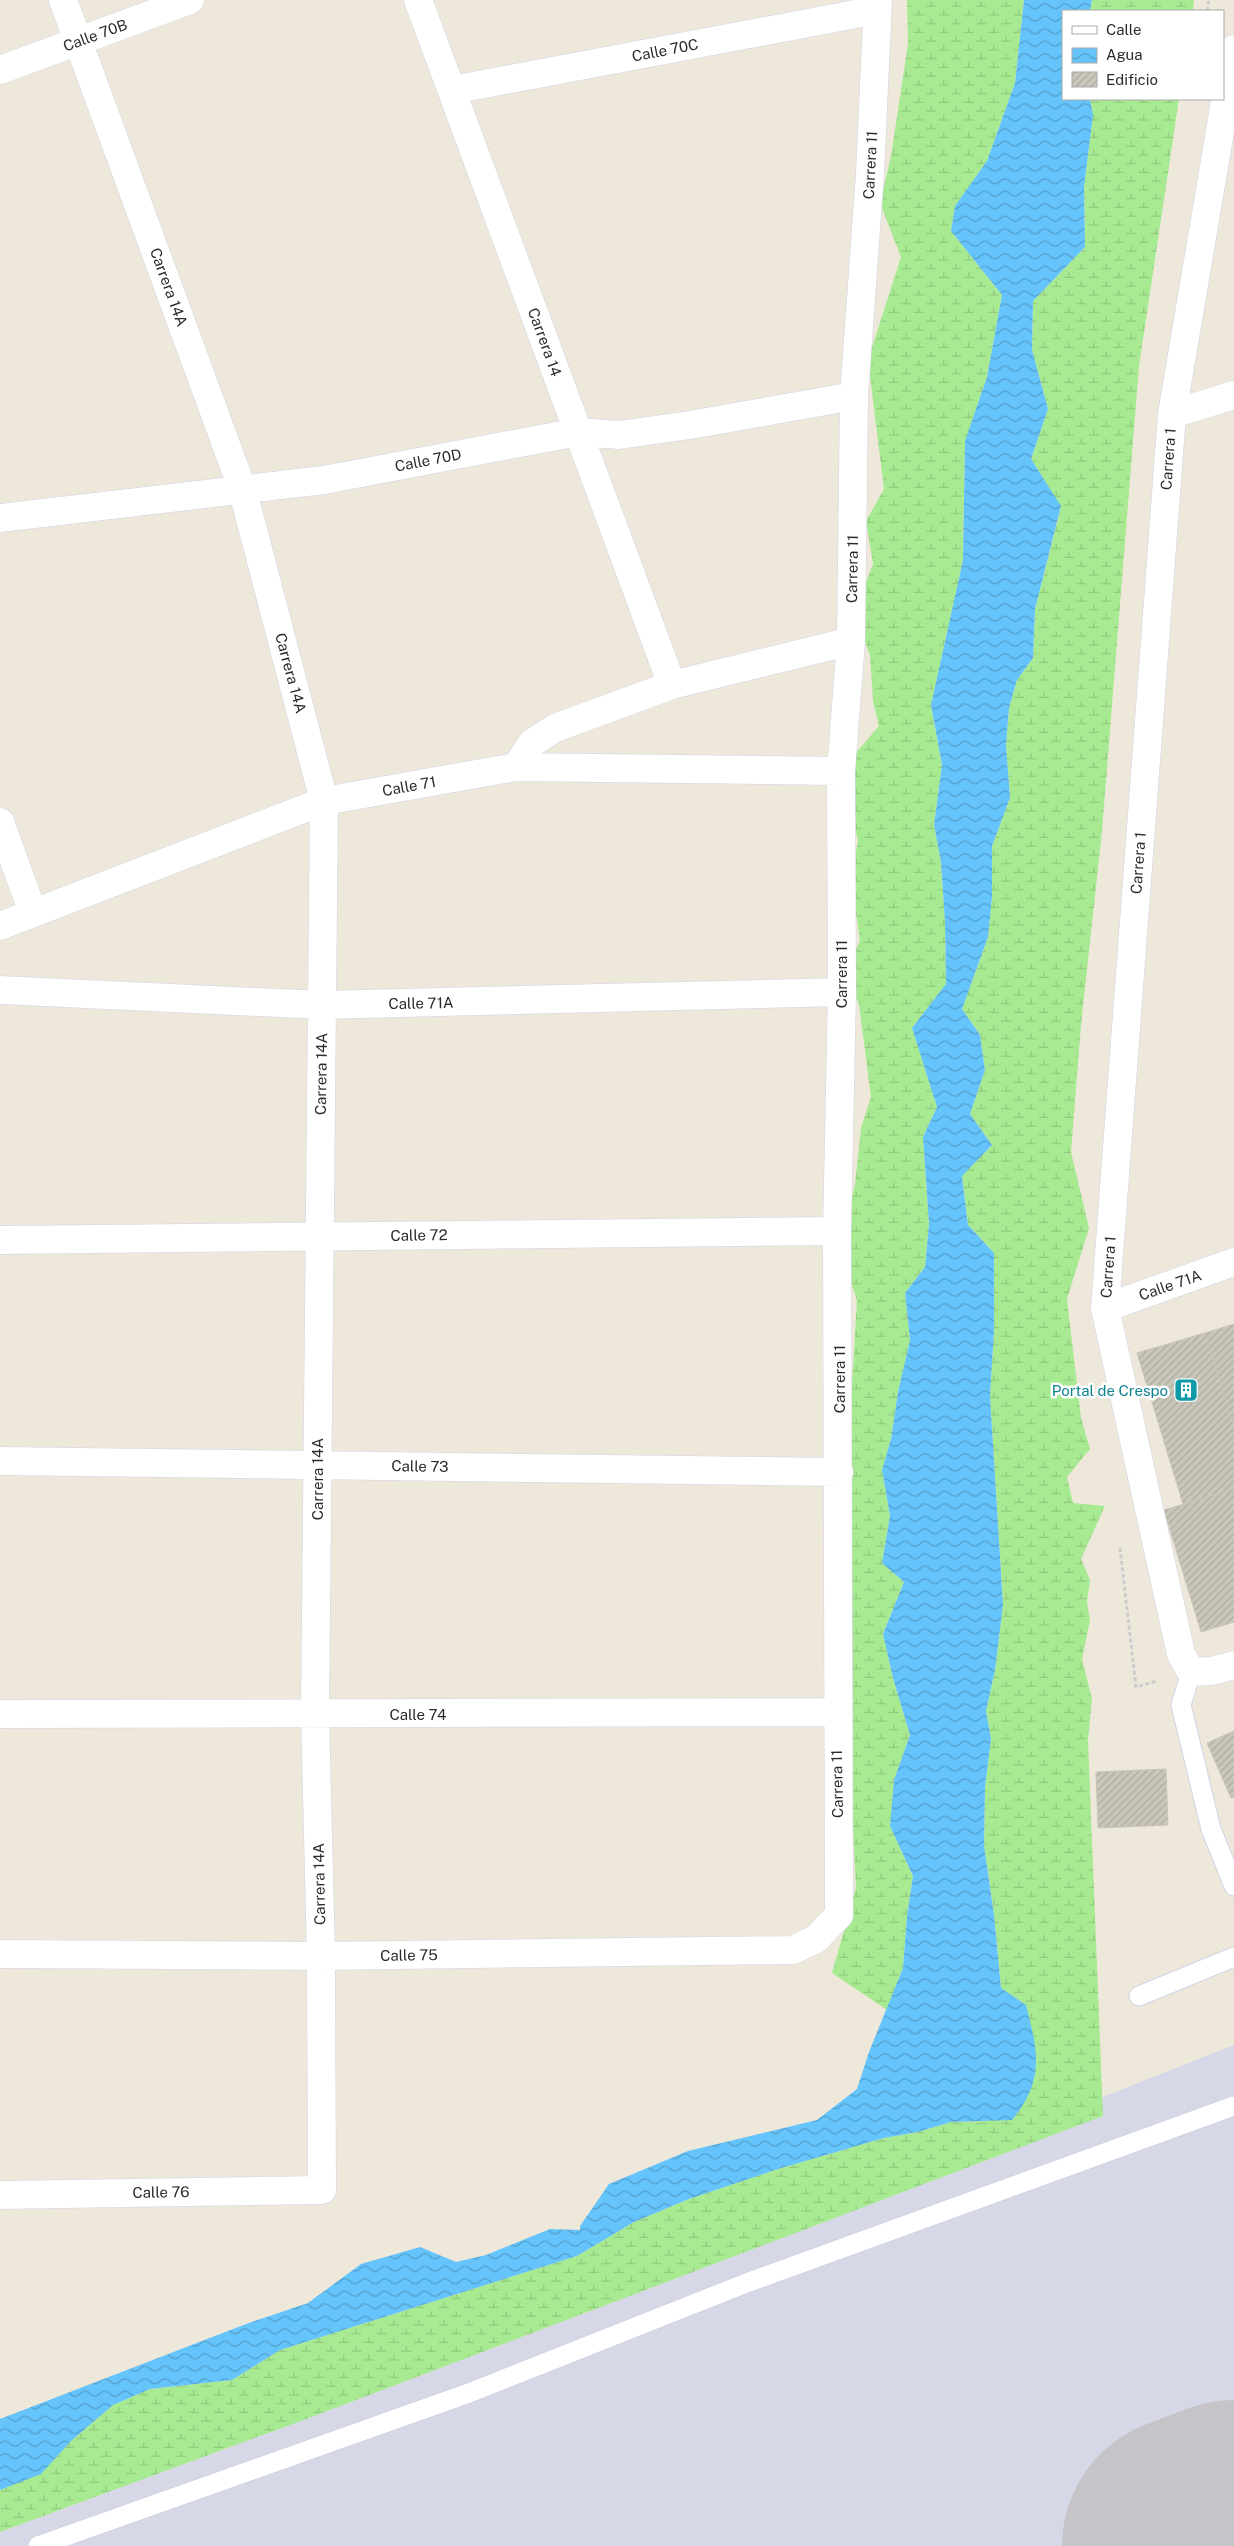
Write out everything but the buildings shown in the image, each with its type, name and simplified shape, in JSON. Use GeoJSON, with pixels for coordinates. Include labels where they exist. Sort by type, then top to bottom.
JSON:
{"type":"FeatureCollection","features":[{"type":"Feature","properties":{"kind":"street","name":"Carrera 14A"},"geometry":{"type":"LineString","coordinates":[[63,0],[242,488],[324,802],[316,1714],[321,1956],[322,2190]]}},
{"type":"Feature","properties":{"kind":"street","name":"Calle 70B"},"geometry":{"type":"LineString","coordinates":[[0,70],[190,0]]}},
{"type":"Feature","properties":{"kind":"street","name":"Carrera 14"},"geometry":{"type":"LineString","coordinates":[[418,0],[672,685]]}},
{"type":"Feature","properties":{"kind":"street","name":"Calle 70C"},"geometry":{"type":"LineString","coordinates":[[452,90],[878,5]]}},
{"type":"Feature","properties":{"kind":"street","name":"Carrera 11"},"geometry":{"type":"LineString","coordinates":[[816,1939],[839,1916],[837,1712],[839,1472],[838,1231],[842,992],[841,771],[851,641],[854,396],[870,174],[878,5]]}},
{"type":"Feature","properties":{"kind":"street","name":"Carrera 1"},"geometry":{"type":"LineString","coordinates":[[1191,1672],[1180,1654],[1105,1308],[1172,414],[1234,49]]}},
{"type":"Feature","properties":{"kind":"street"},"geometry":{"type":"LineString","coordinates":[[1172,414],[1234,395]]}},
{"type":"Feature","properties":{"kind":"street","name":"Calle 70D"},"geometry":{"type":"LineString","coordinates":[[0,518],[242,488],[324,480],[578,432],[619,435],[690,426],[854,396]]}},
{"type":"Feature","properties":{"kind":"street"},"geometry":{"type":"LineString","coordinates":[[516,768],[532,743],[555,728],[672,685],[851,641]]}},
{"type":"Feature","properties":{"kind":"street","name":"Calle 71"},"geometry":{"type":"LineString","coordinates":[[0,926],[324,802],[516,768],[841,771]]}},
{"type":"Feature","properties":{"kind":"street"},"geometry":{"type":"LineString","coordinates":[[0,822],[33,913]]}},
{"type":"Feature","properties":{"kind":"street","name":"Calle 71A"},"geometry":{"type":"LineString","coordinates":[[0,990],[322,1005],[842,992]]}},
{"type":"Feature","properties":{"kind":"street","name":"Calle 72"},"geometry":{"type":"LineString","coordinates":[[0,1240],[838,1231]]}},
{"type":"Feature","properties":{"kind":"street","name":"Calle 71A"},"geometry":{"type":"LineString","coordinates":[[1105,1308],[1234,1262]]}},
{"type":"Feature","properties":{"kind":"street","name":"Calle 73"},"geometry":{"type":"LineString","coordinates":[[0,1461],[839,1472]]}},
{"type":"Feature","properties":{"kind":"street"},"geometry":{"type":"LineString","coordinates":[[1191,1672],[1212,1671],[1234,1664]]}},
{"type":"Feature","properties":{"kind":"street","name":"Calle 74"},"geometry":{"type":"LineString","coordinates":[[0,1714],[837,1712]]}},
{"type":"Feature","properties":{"kind":"street","name":"Calle 75"},"geometry":{"type":"LineString","coordinates":[[0,1954],[321,1956],[794,1950],[816,1939]]}},
{"type":"Feature","properties":{"kind":"street","name":"Calle 76"},"geometry":{"type":"LineString","coordinates":[[0,2195],[322,2190]]}},
{"type":"Feature","properties":{"kind":"lane"},"geometry":{"type":"LineString","coordinates":[[1191,1672],[1181,1705],[1211,1829],[1234,1886]]}},
{"type":"Feature","properties":{"kind":"lane"},"geometry":{"type":"LineString","coordinates":[[1139,1996],[1234,1957]]}},
{"type":"Feature","properties":{"kind":"lane"},"geometry":{"type":"LineString","coordinates":[[38,2546],[469,2393],[749,2282],[1234,2106]]}},
{"type":"Feature","properties":{"kind":"shaded area"},"geometry":{"type":"Polygon","coordinates":[[[1234,2045],[1234,2546],[0,2546],[0,2532],[301,2421],[1102,2116],[1100,2098],[1234,2045]]]}},
{"type":"Feature","properties":{"kind":"green space"},"geometry":{"type":"Polygon","coordinates":[[[907,0],[1024,0],[1015,83],[987,161],[955,206],[951,231],[1002,295],[987,377],[965,442],[963,560],[931,705],[942,765],[934,825],[941,862],[945,922],[946,984],[912,1028],[937,1107],[923,1137],[929,1224],[925,1267],[905,1293],[910,1340],[898,1392],[891,1439],[882,1470],[890,1516],[882,1563],[904,1582],[883,1634],[893,1678],[910,1735],[894,1780],[890,1826],[913,1876],[907,1916],[903,1968],[887,2010],[832,1973],[856,1888],[850,1767],[844,1448],[852,1384],[857,1300],[843,1258],[845,1228],[855,1184],[861,1128],[871,1097],[859,1004],[846,973],[860,940],[851,879],[858,841],[842,769],[879,726],[873,701],[870,655],[854,614],[873,564],[866,521],[884,489],[868,360],[901,257],[880,203],[891,156],[908,44],[907,0]]]}},
{"type":"Feature","properties":{"kind":"green space"},"geometry":{"type":"Polygon","coordinates":[[[1092,0],[1194,0],[1193,10],[1090,10],[1092,0]]]}},
{"type":"Feature","properties":{"kind":"green space"},"geometry":{"type":"Polygon","coordinates":[[[1090,100],[1179,100],[1139,366],[1102,831],[1081,1025],[1071,1152],[1089,1228],[1067,1299],[1081,1418],[1090,1449],[1067,1477],[1073,1503],[1105,1506],[1081,1559],[1090,1580],[1087,1602],[1090,1620],[1082,1659],[1092,1699],[1088,1740],[1103,2116],[301,2421],[0,2532],[0,2490],[40,2474],[71,2441],[113,2405],[150,2389],[232,2380],[280,2350],[577,2256],[634,2222],[689,2199],[778,2169],[884,2138],[918,2132],[951,2122],[988,2121],[1026,2005],[1001,1988],[994,1915],[984,1845],[985,1787],[991,1739],[986,1711],[995,1670],[1003,1605],[990,1396],[994,1330],[994,1253],[968,1225],[962,1175],[992,1145],[970,1114],[985,1070],[980,1035],[962,1009],[988,937],[992,897],[992,846],[1010,798],[1006,745],[1009,708],[1017,680],[1033,658],[1035,609],[1061,507],[1031,459],[1048,409],[1032,350],[1033,301],[1085,247],[1084,187],[1093,115],[1090,100]]]}},
{"type":"Feature","properties":{"kind":"water"},"geometry":{"type":"Polygon","coordinates":[[[1024,0],[1092,0],[1090,10],[1062,10],[1062,100],[1090,100],[1093,115],[1084,187],[1085,247],[1033,301],[1032,350],[1048,409],[1031,459],[1061,506],[1035,609],[1033,658],[1017,680],[1009,708],[1006,745],[1010,798],[992,846],[992,897],[988,937],[962,1009],[980,1035],[985,1070],[970,1114],[992,1145],[962,1176],[968,1225],[994,1253],[994,1330],[990,1396],[1003,1605],[995,1670],[986,1711],[991,1739],[985,1787],[984,1845],[994,1915],[1001,1988],[1026,2005],[1034,2037],[1036,2065],[1030,2092],[1012,2120],[951,2122],[918,2132],[884,2138],[778,2169],[689,2199],[634,2222],[577,2256],[280,2350],[232,2380],[150,2389],[113,2405],[71,2441],[41,2474],[0,2490],[0,2419],[246,2324],[308,2303],[361,2264],[420,2247],[456,2262],[486,2255],[550,2229],[580,2230],[580,2226],[609,2184],[688,2151],[817,2120],[857,2089],[869,2052],[903,1968],[907,1916],[913,1876],[890,1826],[894,1780],[910,1735],[893,1678],[883,1634],[904,1582],[882,1563],[890,1516],[882,1470],[891,1439],[898,1392],[910,1340],[905,1293],[925,1267],[929,1224],[923,1137],[937,1107],[912,1028],[946,984],[945,922],[941,862],[934,825],[942,765],[931,705],[963,560],[965,441],[987,377],[1002,295],[951,231],[955,206],[987,161],[1015,83],[1024,0]]]}},
{"type":"Feature","properties":{"kind":"runway"},"geometry":{"type":"LineString","coordinates":[[1192,2546],[1234,2530]]}},
{"type":"Feature","properties":{"kind":"place","name":"Portal de Crespo"},"geometry":{"type":"Point","coordinates":[1186,1390]}}]}
